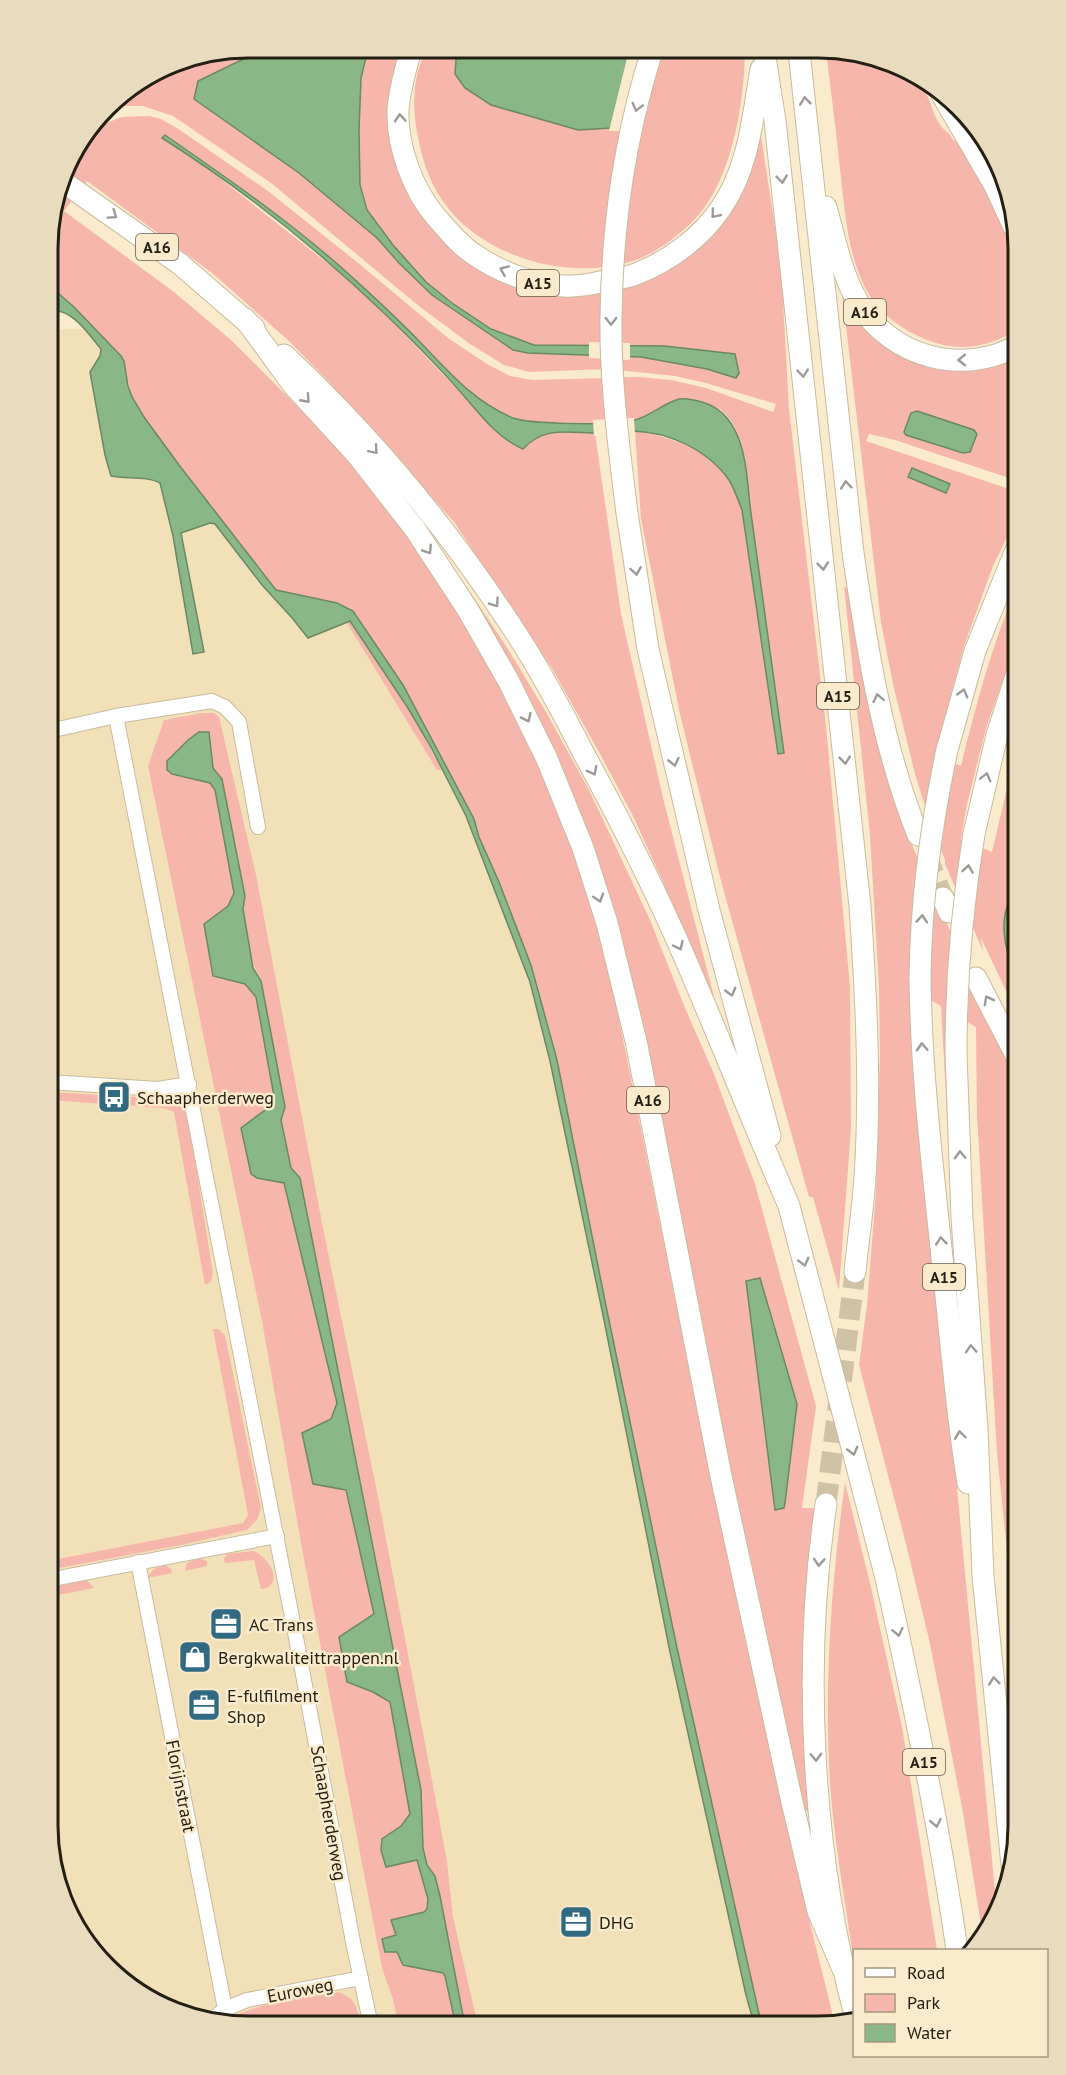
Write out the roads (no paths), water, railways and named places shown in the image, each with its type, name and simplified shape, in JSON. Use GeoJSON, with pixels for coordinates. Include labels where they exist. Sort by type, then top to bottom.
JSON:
{"type":"FeatureCollection","features":[{"type":"Feature","properties":{"kind":"highway","name":"A15"},"geometry":{"type":"LineString","coordinates":[[650,58],[630,137],[620,192],[614,249],[611,318],[614,394],[627,513],[648,648],[706,898],[885,1575],[911,1693],[948,1887],[957,1949]]}},
{"type":"Feature","properties":{"kind":"highway","name":"A15"},"geometry":{"type":"LineString","coordinates":[[409,59],[398,112],[403,149],[413,182],[429,208],[452,236],[474,255],[502,270],[535,282],[565,286],[589,285],[634,275],[664,261],[693,239],[721,208],[738,174],[748,141],[763,58]]}},
{"type":"Feature","properties":{"kind":"highway","name":"A15"},"geometry":{"type":"LineString","coordinates":[[765,58],[775,120],[860,906],[867,1011],[868,1089],[865,1177],[855,1272]]}},
{"type":"Feature","properties":{"kind":"highway","name":"A15"},"geometry":{"type":"LineString","coordinates":[[800,58],[852,541],[863,620],[883,722],[918,835]]}},
{"type":"Feature","properties":{"kind":"highway"},"geometry":{"type":"LineString","coordinates":[[956,119],[1000,196]]}},
{"type":"Feature","properties":{"kind":"highway","name":"A16"},"geometry":{"type":"LineString","coordinates":[[810,151],[848,282],[864,311],[879,328],[907,347],[930,357],[948,360],[986,358],[1008,349]]}},
{"type":"Feature","properties":{"kind":"highway","name":"A16"},"geometry":{"type":"LineString","coordinates":[[70,186],[180,264],[302,372],[398,476],[466,562],[513,628],[565,718],[626,832],[683,956],[789,1206]]}},
{"type":"Feature","properties":{"kind":"highway","name":"A16"},"geometry":{"type":"LineString","coordinates":[[244,319],[294,386],[358,456],[415,529],[468,610],[508,680],[547,759],[583,848],[607,923],[636,1041],[721,1476],[792,1802],[818,1911],[843,1969]]}},
{"type":"Feature","properties":{"kind":"highway","name":"A15"},"geometry":{"type":"LineString","coordinates":[[983,1576],[959,1432],[922,1062],[920,977],[923,901],[931,831],[947,750],[975,651],[1008,570]]}},
{"type":"Feature","properties":{"kind":"highway","name":"A15"},"geometry":{"type":"LineString","coordinates":[[1007,1815],[983,1576],[977,1429],[962,1218],[956,1053],[958,956],[963,901],[974,834],[997,735],[1008,702]]}},
{"type":"Feature","properties":{"kind":"highway"},"geometry":{"type":"LineString","coordinates":[[976,978],[1008,1039]]}},
{"type":"Feature","properties":{"kind":"highway"},"geometry":{"type":"LineString","coordinates":[[826,1504],[815,1619],[817,1780],[825,1857],[843,1969],[853,2004]]}},
{"type":"Feature","properties":{"kind":"street"},"geometry":{"type":"LineString","coordinates":[[59,729],[116,716],[212,701],[225,707],[239,722],[258,827]]}},
{"type":"Feature","properties":{"kind":"street","name":"Schaapherderweg"},"geometry":{"type":"LineString","coordinates":[[116,716],[369,2016]]}},
{"type":"Feature","properties":{"kind":"street"},"geometry":{"type":"LineString","coordinates":[[58,1083],[158,1089],[189,1084]]}},
{"type":"Feature","properties":{"kind":"street"},"geometry":{"type":"LineString","coordinates":[[58,1578],[277,1536]]}},
{"type":"Feature","properties":{"kind":"street","name":"Florijnstraat"},"geometry":{"type":"LineString","coordinates":[[138,1562],[225,2009]]}},
{"type":"Feature","properties":{"kind":"street","name":"Euroweg"},"geometry":{"type":"LineString","coordinates":[[219,2014],[247,2000],[361,1978]]}},
{"type":"Feature","properties":{"kind":"water"},"geometry":{"type":"Polygon","coordinates":[[[644,58],[628,127],[578,130],[491,105],[465,88],[455,74],[456,60],[644,58]]]}},
{"type":"Feature","properties":{"kind":"water"},"geometry":{"type":"Polygon","coordinates":[[[243,59],[366,59],[361,78],[360,185],[367,210],[393,245],[426,282],[491,329],[534,345],[665,346],[735,354],[739,373],[736,378],[707,369],[641,357],[528,353],[513,350],[432,295],[377,238],[299,173],[194,99],[198,81],[243,59]]]}},
{"type":"Feature","properties":{"kind":"water"},"geometry":{"type":"Polygon","coordinates":[[[165,135],[238,186],[308,240],[387,309],[462,385],[499,411],[513,418],[536,422],[612,423],[635,420],[671,402],[684,399],[714,407],[725,416],[734,428],[740,443],[747,475],[784,753],[778,754],[742,510],[731,483],[720,469],[687,445],[647,432],[555,432],[538,437],[523,449],[513,444],[487,422],[403,331],[332,265],[249,198],[162,138],[165,135]]]}},
{"type":"Feature","properties":{"kind":"water"},"geometry":{"type":"Polygon","coordinates":[[[59,294],[121,356],[132,397],[144,417],[276,590],[337,603],[353,611],[403,685],[474,819],[479,837],[531,965],[557,1060],[677,1648],[760,2016],[752,2016],[746,1995],[670,1652],[550,1061],[530,982],[466,816],[408,708],[350,621],[308,638],[262,585],[215,524],[210,523],[181,533],[204,652],[193,654],[173,536],[160,483],[143,478],[111,476],[90,372],[100,356],[101,349],[79,323],[59,311],[59,294]]]}},
{"type":"Feature","properties":{"kind":"water"},"geometry":{"type":"Polygon","coordinates":[[[917,411],[974,430],[977,434],[970,452],[963,453],[906,435],[904,432],[911,413],[917,411]]]}},
{"type":"Feature","properties":{"kind":"water"},"geometry":{"type":"Polygon","coordinates":[[[912,468],[950,484],[946,493],[908,477],[912,468]]]}},
{"type":"Feature","properties":{"kind":"water"},"geometry":{"type":"Polygon","coordinates":[[[199,732],[209,732],[213,768],[222,779],[245,896],[243,909],[253,968],[261,981],[285,1107],[281,1120],[291,1168],[300,1178],[421,1790],[423,1848],[427,1865],[435,1876],[440,1896],[463,2016],[454,2016],[443,1973],[403,1965],[397,1952],[385,1952],[382,1939],[396,1935],[391,1920],[424,1912],[427,1909],[428,1899],[417,1860],[386,1867],[381,1850],[382,1839],[401,1826],[410,1814],[390,1702],[373,1692],[347,1682],[339,1637],[374,1614],[346,1490],[313,1484],[302,1433],[331,1419],[337,1403],[284,1183],[257,1178],[251,1174],[241,1128],[269,1107],[274,1096],[256,997],[245,984],[213,976],[204,924],[228,906],[234,893],[215,790],[210,783],[172,774],[167,770],[167,761],[199,732]]]}},
{"type":"Feature","properties":{"kind":"water"},"geometry":{"type":"Polygon","coordinates":[[[1008,906],[1008,951],[1004,933],[1008,906]]]}},
{"type":"Feature","properties":{"kind":"water"},"geometry":{"type":"Polygon","coordinates":[[[760,1278],[797,1404],[784,1508],[775,1510],[746,1281],[760,1278]]]}},
{"type":"Feature","properties":{"kind":"tunnel"},"geometry":{"type":"LineString","coordinates":[[926,854],[943,898]]}},
{"type":"Feature","properties":{"kind":"tunnel"},"geometry":{"type":"LineString","coordinates":[[826,1504],[855,1272]]}},
{"type":"Feature","properties":{"kind":"place","name":"Schaapherderweg"},"geometry":{"type":"Point","coordinates":[114,1097]}},
{"type":"Feature","properties":{"kind":"place","name":"AC Trans"},"geometry":{"type":"Point","coordinates":[226,1624]}},
{"type":"Feature","properties":{"kind":"place","name":"Bergkwaliteittrappen.nl"},"geometry":{"type":"Point","coordinates":[195,1657]}},
{"type":"Feature","properties":{"kind":"place","name":"E-fulfilment Shop"},"geometry":{"type":"Point","coordinates":[204,1705]}},
{"type":"Feature","properties":{"kind":"place","name":"DHG"},"geometry":{"type":"Point","coordinates":[576,1922]}}]}
